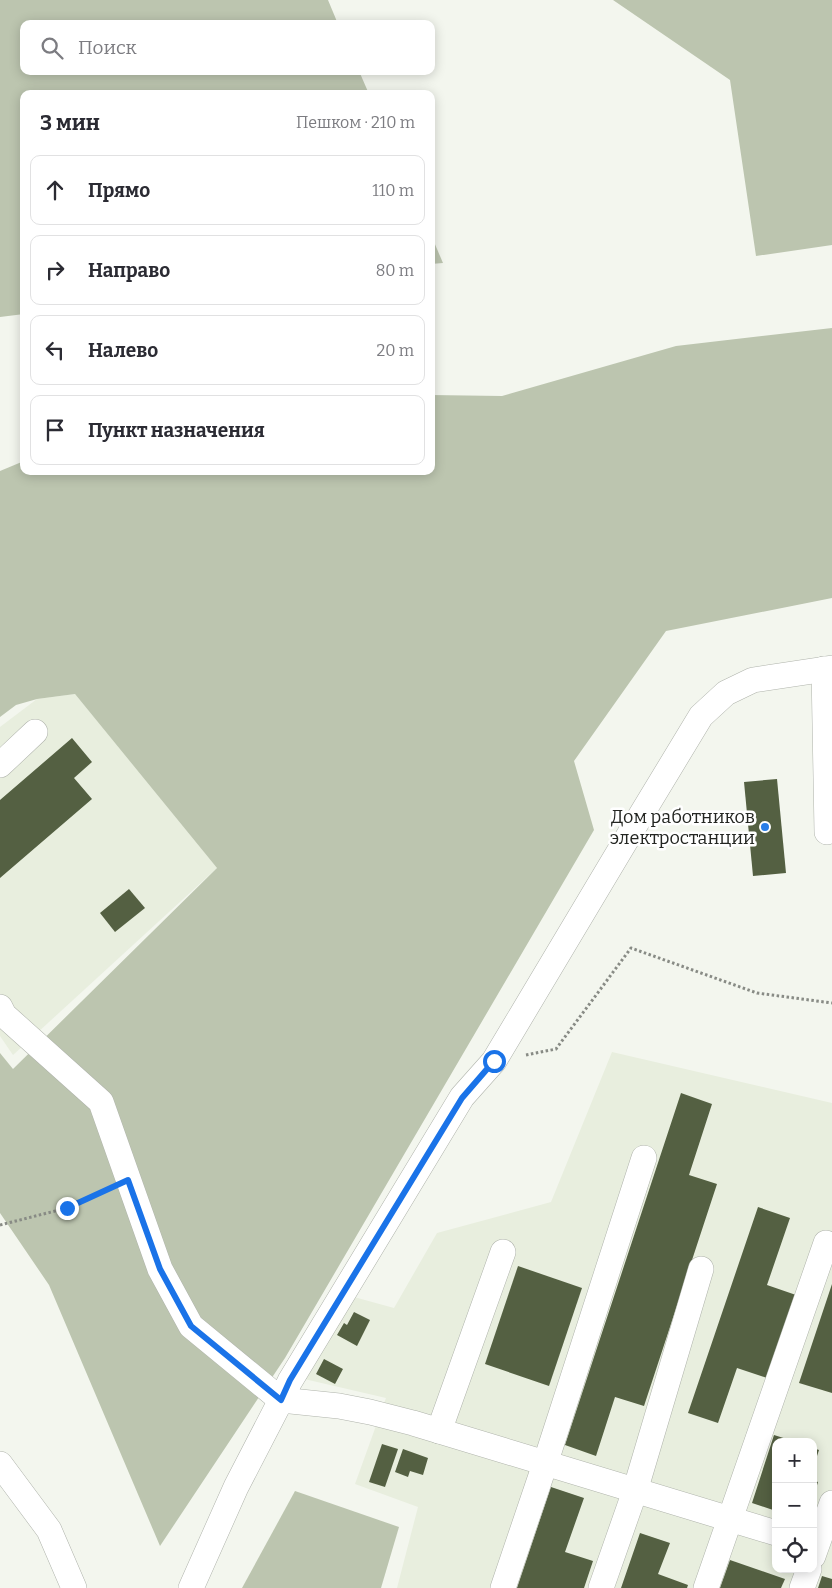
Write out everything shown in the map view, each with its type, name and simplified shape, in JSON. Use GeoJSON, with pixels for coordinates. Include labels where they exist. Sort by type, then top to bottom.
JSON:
{"type":"FeatureCollection","features":[{"type":"Feature","properties":{"kind":"street"},"geometry":{"type":"LineString","coordinates":[[191,1588],[236,1487],[290,1380],[462,1098],[494,1061],[702,716],[726,693],[753,680],[828,669],[827,832]]}},
{"type":"Feature","properties":{"kind":"street"},"geometry":{"type":"LineString","coordinates":[[0,765],[35,732]]}},
{"type":"Feature","properties":{"kind":"street"},"geometry":{"type":"LineString","coordinates":[[0,1007],[4,1015],[101,1102],[160,1269],[191,1326],[281,1400],[339,1406],[370,1412],[772,1532]]}},
{"type":"Feature","properties":{"kind":"street"},"geometry":{"type":"LineString","coordinates":[[503,1588],[644,1158]]}},
{"type":"Feature","properties":{"kind":"street"},"geometry":{"type":"LineString","coordinates":[[706,1588],[826,1243]]}},
{"type":"Feature","properties":{"kind":"street"},"geometry":{"type":"LineString","coordinates":[[439,1431],[503,1252]]}},
{"type":"Feature","properties":{"kind":"street"},"geometry":{"type":"LineString","coordinates":[[601,1588],[635,1491],[701,1269]]}},
{"type":"Feature","properties":{"kind":"street"},"geometry":{"type":"LineString","coordinates":[[0,1464],[49,1530],[74,1588]]}},
{"type":"Feature","properties":{"kind":"street"},"geometry":{"type":"LineString","coordinates":[[819,1549],[832,1502]]}},
{"type":"Feature","properties":{"kind":"street"},"geometry":{"type":"LineString","coordinates":[[802,1588],[808,1573]]}},
{"type":"Feature","properties":{"kind":"path"},"geometry":{"type":"LineString","coordinates":[[494,1061],[556,1049],[631,948],[757,993],[832,1003]]}},
{"type":"Feature","properties":{"kind":"path"},"geometry":{"type":"LineString","coordinates":[[0,1225],[67,1208],[128,1180]]}},
{"type":"Feature","properties":{"kind":"shaded area"},"geometry":{"type":"Polygon","coordinates":[[[0,0],[328,0],[336,20],[20,20],[20,75],[361,75],[367,90],[20,90],[20,314],[0,317],[0,0]]]}},
{"type":"Feature","properties":{"kind":"shaded area"},"geometry":{"type":"Polygon","coordinates":[[[613,0],[832,0],[832,245],[756,256],[730,80],[613,0]]]}},
{"type":"Feature","properties":{"kind":"shaded area"},"geometry":{"type":"Polygon","coordinates":[[[435,244],[443,263],[435,264],[435,244]]]}},
{"type":"Feature","properties":{"kind":"shaded area"},"geometry":{"type":"Polygon","coordinates":[[[832,328],[832,598],[666,631],[574,761],[594,830],[285,1358],[160,1546],[49,1285],[0,1213],[0,1053],[13,1069],[217,868],[75,694],[37,699],[16,705],[0,717],[0,471],[20,463],[20,475],[435,475],[435,395],[502,396],[676,346],[832,328]]]}},
{"type":"Feature","properties":{"kind":"shaded area"},"geometry":{"type":"Polygon","coordinates":[[[75,694],[217,868],[13,1055],[0,1036],[0,727],[37,699],[75,694]]]}},
{"type":"Feature","properties":{"kind":"shaded area"},"geometry":{"type":"Polygon","coordinates":[[[612,1052],[832,1103],[832,1588],[397,1588],[418,1507],[355,1484],[386,1398],[300,1378],[354,1297],[394,1308],[437,1233],[551,1202],[612,1052]]]}},
{"type":"Feature","properties":{"kind":"shaded area"},"geometry":{"type":"Polygon","coordinates":[[[295,1491],[399,1527],[381,1588],[242,1588],[295,1491]]]}},
{"type":"Feature","properties":{"kind":"building"},"geometry":{"type":"Polygon","coordinates":[[[72,738],[92,762],[74,778],[92,799],[0,878],[0,800],[72,738]]]}},
{"type":"Feature","properties":{"kind":"building","name":"Дом работников электростанции"},"geometry":{"type":"Polygon","coordinates":[[[777,779],[786,873],[753,876],[744,782],[777,779]]]}},
{"type":"Feature","properties":{"kind":"building"},"geometry":{"type":"Polygon","coordinates":[[[129,889],[145,908],[115,932],[100,913],[129,889]]]}},
{"type":"Feature","properties":{"kind":"building"},"geometry":{"type":"Polygon","coordinates":[[[681,1093],[712,1104],[689,1175],[717,1184],[644,1406],[615,1397],[596,1456],[565,1445],[681,1093]]]}},
{"type":"Feature","properties":{"kind":"building"},"geometry":{"type":"Polygon","coordinates":[[[758,1207],[790,1218],[767,1285],[796,1295],[767,1378],[737,1368],[718,1423],[688,1413],[758,1207]]]}},
{"type":"Feature","properties":{"kind":"building"},"geometry":{"type":"Polygon","coordinates":[[[518,1266],[582,1288],[549,1386],[485,1364],[518,1266]]]}},
{"type":"Feature","properties":{"kind":"building"},"geometry":{"type":"Polygon","coordinates":[[[832,1284],[832,1393],[799,1383],[832,1284]]]}},
{"type":"Feature","properties":{"kind":"building"},"geometry":{"type":"Polygon","coordinates":[[[354,1312],[370,1320],[357,1346],[337,1335],[344,1323],[347,1325],[354,1312]]]}},
{"type":"Feature","properties":{"kind":"building"},"geometry":{"type":"Polygon","coordinates":[[[324,1359],[343,1369],[335,1384],[316,1374],[324,1359]]]}},
{"type":"Feature","properties":{"kind":"building"},"geometry":{"type":"Polygon","coordinates":[[[774,1435],[784,1438],[773,1438],[774,1435]]]}},
{"type":"Feature","properties":{"kind":"building"},"geometry":{"type":"Polygon","coordinates":[[[772,1441],[772,1510],[752,1503],[772,1441]]]}},
{"type":"Feature","properties":{"kind":"building"},"geometry":{"type":"Polygon","coordinates":[[[382,1444],[398,1449],[385,1487],[369,1482],[382,1444]]]}},
{"type":"Feature","properties":{"kind":"building"},"geometry":{"type":"Polygon","coordinates":[[[403,1449],[428,1458],[423,1475],[410,1471],[408,1477],[395,1472],[403,1449]]]}},
{"type":"Feature","properties":{"kind":"building"},"geometry":{"type":"Polygon","coordinates":[[[551,1487],[584,1498],[565,1552],[593,1561],[584,1588],[517,1588],[551,1487]]]}},
{"type":"Feature","properties":{"kind":"building"},"geometry":{"type":"Polygon","coordinates":[[[640,1533],[670,1543],[658,1574],[688,1585],[687,1588],[621,1588],[640,1533]]]}},
{"type":"Feature","properties":{"kind":"building"},"geometry":{"type":"Polygon","coordinates":[[[730,1560],[785,1579],[781,1588],[720,1588],[730,1560]]]}},
{"type":"Feature","properties":{"kind":"building"},"geometry":{"type":"Polygon","coordinates":[[[822,1576],[832,1579],[832,1588],[818,1588],[822,1576]]]}},
{"type":"Feature","properties":{"kind":"place","name":"Дом работников электростанции"},"geometry":{"type":"Point","coordinates":[765,827]}},
{"type":"Feature","properties":{"kind":"route"},"geometry":{"type":"LineString","coordinates":[[67,1208],[128,1180],[160,1269],[191,1326],[281,1400],[290,1380],[462,1098],[494,1061]]}}]}
